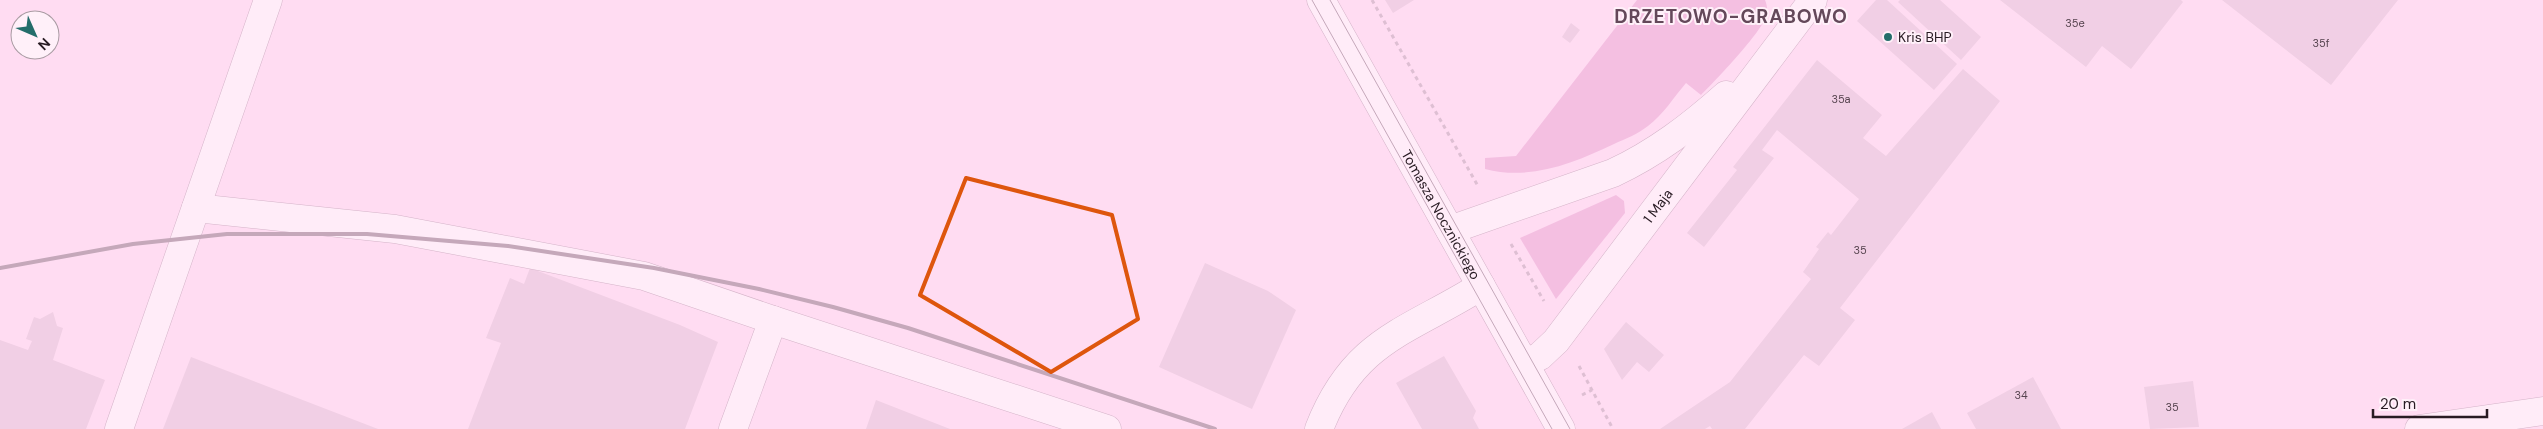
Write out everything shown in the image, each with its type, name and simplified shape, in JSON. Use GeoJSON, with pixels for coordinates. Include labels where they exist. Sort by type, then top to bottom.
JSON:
{"type":"FeatureCollection","features":[{"type":"Feature","properties":{"kind":"street"},"geometry":{"type":"LineString","coordinates":[[119,429],[268,0]]}},
{"type":"Feature","properties":{"kind":"street","name":"Tomasza Nocznickiego"},"geometry":{"type":"LineString","coordinates":[[1321,0],[1561,429]]}},
{"type":"Feature","properties":{"kind":"street","name":"1 Maja"},"geometry":{"type":"LineString","coordinates":[[1525,364],[1540,356],[1559,337],[1813,0]]}},
{"type":"Feature","properties":{"kind":"street","name":"1 Maja"},"geometry":{"type":"LineString","coordinates":[[1450,230],[1613,174],[1639,161],[1685,130],[1709,110],[1782,39]]}},
{"type":"Feature","properties":{"kind":"street"},"geometry":{"type":"LineString","coordinates":[[196,208],[395,228],[635,274],[1107,429]]}},
{"type":"Feature","properties":{"kind":"street"},"geometry":{"type":"LineString","coordinates":[[1319,429],[1328,404],[1344,379],[1369,353],[1395,333],[1481,286]]}},
{"type":"Feature","properties":{"kind":"street"},"geometry":{"type":"LineString","coordinates":[[733,429],[772,320]]}},
{"type":"Feature","properties":{"kind":"street"},"geometry":{"type":"LineString","coordinates":[[2419,429],[2543,411]]}},
{"type":"Feature","properties":{"kind":"highlighted area"},"geometry":{"type":"Polygon","coordinates":[[[966,178],[1112,215],[1138,319],[1051,372],[920,295],[966,178]]]}},
{"type":"Feature","properties":{"kind":"shaded area"},"geometry":{"type":"Polygon","coordinates":[[[1637,0],[1765,0],[1767,12],[1763,23],[1756,33],[1727,68],[1701,95],[1686,83],[1659,117],[1636,134],[1583,158],[1551,168],[1519,173],[1485,169],[1485,158],[1516,156],[1637,0]]]}},
{"type":"Feature","properties":{"kind":"shaded area"},"geometry":{"type":"Polygon","coordinates":[[[1616,195],[1624,201],[1625,213],[1556,299],[1520,238],[1616,195]]]}},
{"type":"Feature","properties":{"kind":"building"},"geometry":{"type":"Polygon","coordinates":[[[1385,0],[1414,0],[1393,13],[1385,0]]]}},
{"type":"Feature","properties":{"kind":"building"},"geometry":{"type":"Polygon","coordinates":[[[1876,0],[1887,0],[1957,64],[1934,90],[1857,21],[1876,0]]]}},
{"type":"Feature","properties":{"kind":"building"},"geometry":{"type":"Polygon","coordinates":[[[1900,0],[1940,0],[1981,37],[1961,60],[1898,2],[1900,0]]]}},
{"type":"Feature","properties":{"kind":"building"},"geometry":{"type":"Polygon","coordinates":[[[2000,0],[2181,0],[2183,2],[2131,69],[2102,46],[2086,67],[2000,0]]]}},
{"type":"Feature","properties":{"kind":"building"},"geometry":{"type":"Polygon","coordinates":[[[2222,0],[2398,0],[2331,85],[2222,0]]]}},
{"type":"Feature","properties":{"kind":"building"},"geometry":{"type":"Polygon","coordinates":[[[1571,23],[1580,30],[1570,43],[1562,37],[1571,23]]]}},
{"type":"Feature","properties":{"kind":"building"},"geometry":{"type":"Polygon","coordinates":[[[1817,60],[1882,115],[1863,138],[1886,156],[1963,69],[2000,101],[1840,308],[1855,320],[1819,366],[1804,355],[1745,429],[1712,429],[1710,426],[1705,429],[1660,429],[1730,382],[1811,279],[1803,272],[1819,249],[1816,247],[1828,232],[1831,235],[1859,199],[1777,130],[1762,150],[1774,158],[1704,247],[1687,233],[1737,170],[1733,167],[1817,60]]]}},
{"type":"Feature","properties":{"kind":"building"},"geometry":{"type":"Polygon","coordinates":[[[1205,263],[1268,291],[1296,310],[1252,409],[1159,367],[1205,263]]]}},
{"type":"Feature","properties":{"kind":"building"},"geometry":{"type":"Polygon","coordinates":[[[530,268],[680,325],[718,342],[685,429],[468,429],[501,343],[486,338],[510,278],[524,284],[530,268]]]}},
{"type":"Feature","properties":{"kind":"building"},"geometry":{"type":"Polygon","coordinates":[[[53,312],[57,326],[63,328],[53,360],[105,380],[86,429],[0,429],[0,340],[28,350],[32,341],[26,339],[34,317],[40,319],[53,312]]]}},
{"type":"Feature","properties":{"kind":"building"},"geometry":{"type":"Polygon","coordinates":[[[1626,322],[1664,355],[1649,372],[1637,362],[1622,380],[1604,349],[1626,322]]]}},
{"type":"Feature","properties":{"kind":"building"},"geometry":{"type":"Polygon","coordinates":[[[1444,356],[1476,411],[1473,418],[1479,429],[1422,429],[1396,383],[1444,356]]]}},
{"type":"Feature","properties":{"kind":"building"},"geometry":{"type":"Polygon","coordinates":[[[191,357],[378,429],[163,429],[191,357]]]}},
{"type":"Feature","properties":{"kind":"building"},"geometry":{"type":"Polygon","coordinates":[[[2033,377],[2061,429],[1976,429],[1967,413],[2033,377]]]}},
{"type":"Feature","properties":{"kind":"building"},"geometry":{"type":"Polygon","coordinates":[[[2193,381],[2199,427],[2150,429],[2144,387],[2193,381]]]}},
{"type":"Feature","properties":{"kind":"building"},"geometry":{"type":"Polygon","coordinates":[[[876,400],[950,429],[866,429],[876,400]]]}},
{"type":"Feature","properties":{"kind":"building"},"geometry":{"type":"Polygon","coordinates":[[[1932,412],[1941,429],[1902,429],[1932,412]]]}},
{"type":"Feature","properties":{"kind":"tram line"},"geometry":{"type":"LineString","coordinates":[[1312,0],[1552,429]]}},
{"type":"Feature","properties":{"kind":"tram line"},"geometry":{"type":"LineString","coordinates":[[1330,0],[1570,429]]}},
{"type":"Feature","properties":{"kind":"railway"},"geometry":{"type":"LineString","coordinates":[[0,268],[133,244],[227,234],[367,234],[508,246],[654,268],[759,289],[833,307],[908,328],[1215,429]]}},
{"type":"Feature","properties":{"kind":"place","name":"Kris BHP"},"geometry":{"type":"Point","coordinates":[1888,37]}},
{"type":"Feature","properties":{"kind":"district","name":"DRZETOWO-GRABOWO"},"geometry":{"type":"Point","coordinates":[1731,16]}}]}
